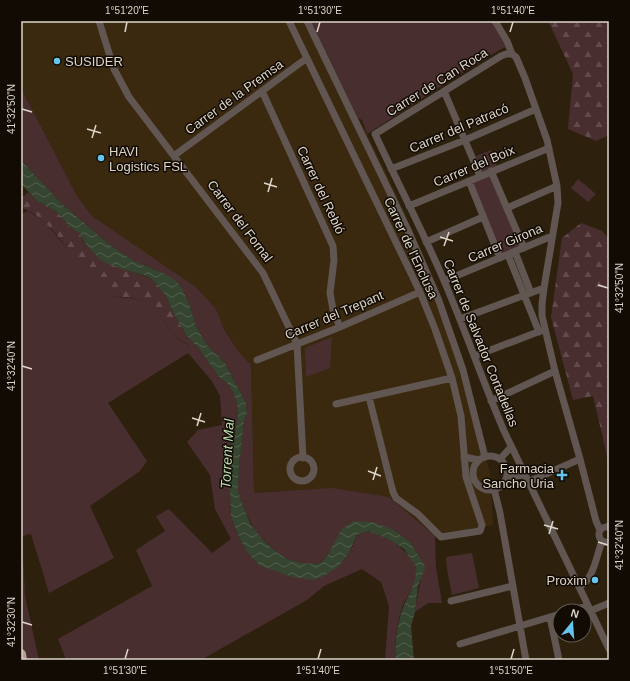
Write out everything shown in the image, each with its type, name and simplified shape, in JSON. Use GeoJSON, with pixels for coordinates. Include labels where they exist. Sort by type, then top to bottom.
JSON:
{"type":"FeatureCollection","features":[{"type":"Feature","properties":{"kind":"highway"},"geometry":{"type":"LineString","coordinates":[[21,654],[22,660]]}},
{"type":"Feature","properties":{"kind":"street","name":"Carrer del Fornal"},"geometry":{"type":"LineString","coordinates":[[99,21],[114,69],[129,97],[175,155],[263,272],[296,344],[303,458]]}},
{"type":"Feature","properties":{"kind":"street","name":"Carrer de l'Enclusa"},"geometry":{"type":"LineString","coordinates":[[289,21],[420,292],[435,329],[452,378],[462,416],[466,477],[482,525],[480,532],[441,536],[418,514],[396,498],[393,492],[369,397]]}},
{"type":"Feature","properties":{"kind":"street"},"geometry":{"type":"LineString","coordinates":[[306,21],[407,228],[439,301],[463,370],[482,458]]}},
{"type":"Feature","properties":{"kind":"street"},"geometry":{"type":"LineString","coordinates":[[495,21],[507,41],[512,54],[516,57],[536,109],[549,148],[557,186],[558,203],[544,288],[542,331]]}},
{"type":"Feature","properties":{"kind":"street","name":"Carrer de Can Roca"},"geometry":{"type":"LineString","coordinates":[[376,134],[501,56],[512,54]]}},
{"type":"Feature","properties":{"kind":"street","name":"Carrer de la Premsa"},"geometry":{"type":"LineString","coordinates":[[175,155],[307,58]]}},
{"type":"Feature","properties":{"kind":"street","name":"Carrer del Rebló"},"geometry":{"type":"LineString","coordinates":[[262,91],[333,246],[334,260],[330,292],[333,310],[340,327]]}},
{"type":"Feature","properties":{"kind":"street"},"geometry":{"type":"LineString","coordinates":[[444,91],[480,176]]}},
{"type":"Feature","properties":{"kind":"street","name":"Carrer del Patracó"},"geometry":{"type":"LineString","coordinates":[[391,169],[465,140],[536,109]]}},
{"type":"Feature","properties":{"kind":"street","name":"Carrer de Salvador Cortadellas"},"geometry":{"type":"LineString","coordinates":[[376,134],[444,281],[475,356],[491,401],[511,447],[587,603]]}},
{"type":"Feature","properties":{"kind":"street","name":"Carrer del Boix"},"geometry":{"type":"LineString","coordinates":[[409,206],[549,148]]}},
{"type":"Feature","properties":{"kind":"street"},"geometry":{"type":"LineString","coordinates":[[492,171],[524,248]]}},
{"type":"Feature","properties":{"kind":"street"},"geometry":{"type":"LineString","coordinates":[[469,181],[500,258]]}},
{"type":"Feature","properties":{"kind":"street"},"geometry":{"type":"LineString","coordinates":[[507,208],[557,186]]}},
{"type":"Feature","properties":{"kind":"street"},"geometry":{"type":"LineString","coordinates":[[426,242],[483,217]]}},
{"type":"Feature","properties":{"kind":"street","name":"Carrer Girona"},"geometry":{"type":"LineString","coordinates":[[444,281],[552,236]]}},
{"type":"Feature","properties":{"kind":"street"},"geometry":{"type":"LineString","coordinates":[[511,254],[531,293]]}},
{"type":"Feature","properties":{"kind":"street"},"geometry":{"type":"LineString","coordinates":[[511,254],[524,295],[542,331],[555,370],[596,521],[600,530],[599,536],[606,542],[590,578],[579,587]]}},
{"type":"Feature","properties":{"kind":"street"},"geometry":{"type":"LineString","coordinates":[[460,319],[544,288]]}},
{"type":"Feature","properties":{"kind":"street","name":"Carrer del Trepant"},"geometry":{"type":"LineString","coordinates":[[257,360],[340,327],[420,292]]}},
{"type":"Feature","properties":{"kind":"street"},"geometry":{"type":"LineString","coordinates":[[475,356],[542,331]]}},
{"type":"Feature","properties":{"kind":"street"},"geometry":{"type":"LineString","coordinates":[[491,401],[555,370]]}},
{"type":"Feature","properties":{"kind":"street"},"geometry":{"type":"LineString","coordinates":[[336,404],[452,378]]}},
{"type":"Feature","properties":{"kind":"street"},"geometry":{"type":"LineString","coordinates":[[500,460],[511,447]]}},
{"type":"Feature","properties":{"kind":"street"},"geometry":{"type":"LineString","coordinates":[[464,457],[482,458],[490,456],[500,460],[507,470],[506,479]]}},
{"type":"Feature","properties":{"kind":"street"},"geometry":{"type":"LineString","coordinates":[[482,458],[476,464],[473,474],[476,483],[484,489]]}},
{"type":"Feature","properties":{"kind":"street"},"geometry":{"type":"LineString","coordinates":[[528,482],[580,459]]}},
{"type":"Feature","properties":{"kind":"street"},"geometry":{"type":"LineString","coordinates":[[472,497],[484,489],[494,489],[499,487],[506,479],[525,474]]}},
{"type":"Feature","properties":{"kind":"street"},"geometry":{"type":"LineString","coordinates":[[494,489],[500,513],[526,660]]}},
{"type":"Feature","properties":{"kind":"street"},"geometry":{"type":"LineString","coordinates":[[600,530],[609,526]]}},
{"type":"Feature","properties":{"kind":"street"},"geometry":{"type":"LineString","coordinates":[[451,601],[512,586]]}},
{"type":"Feature","properties":{"kind":"street"},"geometry":{"type":"LineString","coordinates":[[592,607],[609,603]]}},
{"type":"Feature","properties":{"kind":"street","name":"Carrer de Salvador Cortadellas"},"geometry":{"type":"LineString","coordinates":[[592,614],[609,649]]}},
{"type":"Feature","properties":{"kind":"street"},"geometry":{"type":"LineString","coordinates":[[460,644],[550,617],[559,660]]}},
{"type":"Feature","properties":{"kind":"shaded area"},"geometry":{"type":"Polygon","coordinates":[[[21,21],[311,21],[390,181],[438,287],[490,473],[493,525],[435,536],[389,497],[316,489],[254,493],[251,365],[238,351],[225,331],[216,309],[92,216],[77,196],[21,88],[21,21]]]}},
{"type":"Feature","properties":{"kind":"green space"},"geometry":{"type":"Polygon","coordinates":[[[311,21],[493,21],[507,44],[506,47],[451,80],[449,78],[445,80],[446,83],[367,134],[362,120],[358,118],[311,21]]]}},
{"type":"Feature","properties":{"kind":"green space"},"geometry":{"type":"Polygon","coordinates":[[[547,21],[609,21],[609,135],[596,141],[568,129],[573,74],[547,21]]]}},
{"type":"Feature","properties":{"kind":"green space"},"geometry":{"type":"Polygon","coordinates":[[[21,88],[77,196],[92,216],[197,288],[216,309],[225,331],[238,351],[251,365],[254,493],[332,488],[389,497],[435,536],[436,567],[442,603],[428,603],[415,612],[424,564],[410,542],[394,530],[342,529],[336,542],[322,562],[317,564],[302,563],[287,559],[274,550],[256,533],[245,511],[238,491],[244,422],[247,413],[246,403],[225,363],[207,345],[196,326],[190,306],[182,288],[163,273],[136,262],[110,245],[62,204],[21,160],[21,88]]]}},
{"type":"Feature","properties":{"kind":"green space"},"geometry":{"type":"Polygon","coordinates":[[[491,150],[497,166],[482,172],[476,156],[491,150]]]}},
{"type":"Feature","properties":{"kind":"green space"},"geometry":{"type":"Polygon","coordinates":[[[491,171],[524,248],[500,258],[469,181],[491,171]]]}},
{"type":"Feature","properties":{"kind":"green space"},"geometry":{"type":"Polygon","coordinates":[[[578,179],[596,194],[588,202],[571,188],[578,179]]]}},
{"type":"Feature","properties":{"kind":"green space"},"geometry":{"type":"Polygon","coordinates":[[[28,192],[37,201],[57,212],[69,226],[80,234],[85,244],[132,271],[153,280],[166,296],[190,345],[173,333],[163,318],[151,306],[140,300],[132,298],[111,296],[99,287],[90,278],[51,228],[37,216],[21,207],[21,196],[24,196],[28,192]]]}},
{"type":"Feature","properties":{"kind":"green space"},"geometry":{"type":"Polygon","coordinates":[[[28,211],[43,220],[102,289],[108,294],[116,297],[136,299],[145,302],[158,312],[176,336],[189,345],[186,335],[200,350],[218,376],[227,383],[233,392],[237,403],[238,416],[234,439],[226,457],[225,479],[230,491],[231,516],[238,535],[247,552],[259,565],[339,566],[353,546],[357,536],[367,531],[388,539],[408,554],[412,559],[417,573],[399,618],[396,632],[396,660],[385,660],[389,606],[381,582],[362,569],[324,586],[307,600],[201,660],[66,660],[58,639],[152,586],[136,550],[165,531],[156,516],[169,509],[212,553],[231,539],[215,509],[210,475],[187,442],[198,430],[222,425],[220,396],[212,381],[188,353],[108,403],[147,461],[140,471],[90,506],[114,558],[49,593],[31,534],[22,536],[25,596],[39,660],[21,660],[21,214],[28,211]]]}},
{"type":"Feature","properties":{"kind":"green space"},"geometry":{"type":"Polygon","coordinates":[[[581,223],[602,231],[609,239],[609,464],[593,396],[573,400],[551,317],[562,238],[581,223]]]}},
{"type":"Feature","properties":{"kind":"green space"},"geometry":{"type":"Polygon","coordinates":[[[332,337],[330,368],[306,377],[305,348],[332,337]]]}},
{"type":"Feature","properties":{"kind":"green space"},"geometry":{"type":"Polygon","coordinates":[[[472,553],[479,588],[452,595],[446,557],[472,553]]]}},
{"type":"Feature","properties":{"kind":"water","name":"Torrent Mal"},"geometry":{"type":"Polygon","coordinates":[[[21,160],[62,204],[110,245],[136,262],[163,273],[175,280],[182,288],[190,306],[196,326],[207,345],[225,363],[246,403],[247,413],[244,422],[238,491],[251,525],[263,540],[287,559],[302,563],[317,564],[322,562],[328,554],[342,529],[354,521],[372,522],[394,530],[410,542],[424,564],[425,569],[418,586],[415,612],[411,626],[414,660],[396,660],[396,640],[400,617],[413,586],[416,572],[416,567],[404,549],[386,538],[368,531],[361,533],[357,535],[349,553],[339,566],[324,576],[313,580],[292,577],[259,565],[247,552],[238,535],[231,516],[230,491],[225,479],[226,457],[234,439],[238,416],[237,403],[233,392],[227,383],[218,376],[200,350],[186,335],[166,296],[153,280],[146,276],[110,265],[100,260],[85,243],[80,234],[69,226],[57,212],[37,201],[21,184],[21,160]]]}},
{"type":"Feature","properties":{"kind":"place","name":"SUSIDER"},"geometry":{"type":"Point","coordinates":[57,61]}},
{"type":"Feature","properties":{"kind":"place","name":"HAVI Logistics FSL"},"geometry":{"type":"Point","coordinates":[101,158]}},
{"type":"Feature","properties":{"kind":"place","name":"Farmacia Sancho Uria"},"geometry":{"type":"Point","coordinates":[562,475]}},
{"type":"Feature","properties":{"kind":"place","name":"Proxim"},"geometry":{"type":"Point","coordinates":[595,580]}}]}
